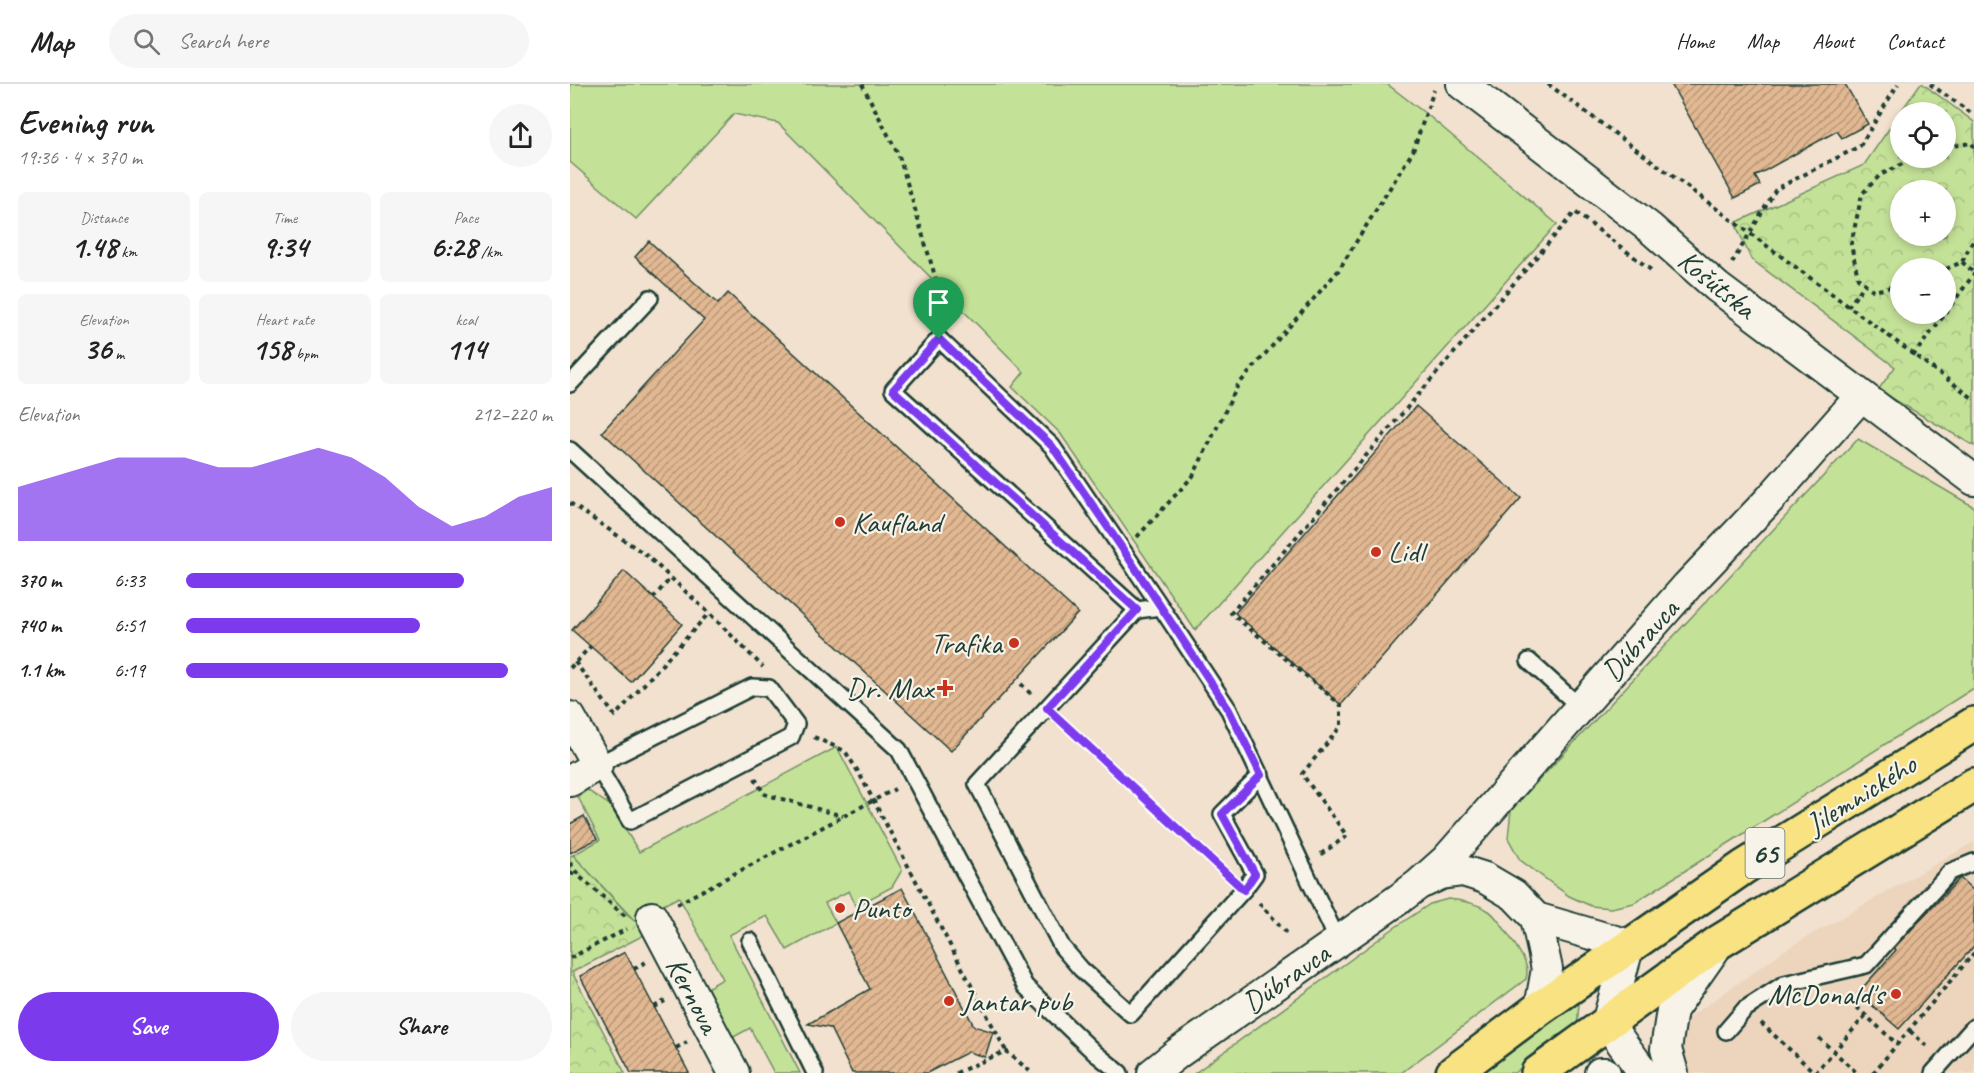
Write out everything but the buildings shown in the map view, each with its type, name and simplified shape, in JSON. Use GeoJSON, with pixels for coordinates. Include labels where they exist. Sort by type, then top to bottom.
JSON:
{"type":"FeatureCollection","features":[{"type":"Feature","properties":{"kind":"main road","name":"Jilemnického"},"geometry":{"type":"LineString","coordinates":[[1453,1073],[1540,1008],[1744,867],[1974,724]]}},
{"type":"Feature","properties":{"kind":"main road","name":"Jilemnického"},"geometry":{"type":"LineString","coordinates":[[1538,1073],[1719,942],[1974,785]]}},
{"type":"Feature","properties":{"kind":"street","name":"Košútska"},"geometry":{"type":"LineString","coordinates":[[1462,84],[1650,228],[1718,287],[1974,480]]}},
{"type":"Feature","properties":{"kind":"street","name":"Dúbravca"},"geometry":{"type":"LineString","coordinates":[[1153,1073],[1178,1053],[1419,884],[1446,860],[1687,586],[1770,499],[1861,396]]}},
{"type":"Feature","properties":{"kind":"street"},"geometry":{"type":"LineString","coordinates":[[570,717],[597,765],[570,781]]}},
{"type":"Feature","properties":{"kind":"street","name":"Dúbravca"},"geometry":{"type":"LineString","coordinates":[[1419,884],[1441,874],[1463,871],[1485,878],[1514,895],[1536,918]]}},
{"type":"Feature","properties":{"kind":"street","name":"Kernova"},"geometry":{"type":"LineString","coordinates":[[652,917],[734,1073]]}},
{"type":"Feature","properties":{"kind":"street"},"geometry":{"type":"LineString","coordinates":[[1540,1008],[1547,969],[1536,918],[1629,945],[1607,1023],[1644,1073]]}},
{"type":"Feature","properties":{"kind":"street","name":"Jilemnického"},"geometry":{"type":"LineString","coordinates":[[1673,1073],[1666,1049],[1672,1010],[1719,942]]}},
{"type":"Feature","properties":{"kind":"street"},"geometry":{"type":"LineString","coordinates":[[1600,1073],[1605,1073]]}},
{"type":"Feature","properties":{"kind":"lane"},"geometry":{"type":"LineString","coordinates":[[570,384],[650,298]]}},
{"type":"Feature","properties":{"kind":"lane"},"geometry":{"type":"LineString","coordinates":[[1137,610],[893,390],[939,339],[1052,446],[1124,551],[1229,710],[1338,941]]}},
{"type":"Feature","properties":{"kind":"lane"},"geometry":{"type":"LineString","coordinates":[[570,450],[899,750],[1025,986],[1095,1053],[1120,1073]]}},
{"type":"Feature","properties":{"kind":"lane"},"geometry":{"type":"LineString","coordinates":[[1161,607],[1137,610],[977,784],[1062,947],[1081,969],[1131,1014],[1244,890],[1255,874],[1222,814],[1261,775]]}},
{"type":"Feature","properties":{"kind":"lane"},"geometry":{"type":"LineString","coordinates":[[1529,661],[1580,707]]}},
{"type":"Feature","properties":{"kind":"lane"},"geometry":{"type":"LineString","coordinates":[[752,687],[769,688],[796,724],[794,729],[791,737],[630,820],[597,765],[752,687]]}},
{"type":"Feature","properties":{"kind":"lane"},"geometry":{"type":"LineString","coordinates":[[1726,1030],[1745,1009],[1784,984],[1866,965],[1950,872],[1974,862]]}},
{"type":"Feature","properties":{"kind":"lane"},"geometry":{"type":"LineString","coordinates":[[750,941],[815,1073]]}},
{"type":"Feature","properties":{"kind":"lane"},"geometry":{"type":"LineString","coordinates":[[1933,1073],[1974,1027]]}},
{"type":"Feature","properties":{"kind":"path"},"geometry":{"type":"LineString","coordinates":[[862,84],[899,156],[938,285],[941,296],[939,339]]}},
{"type":"Feature","properties":{"kind":"path"},"geometry":{"type":"LineString","coordinates":[[1124,551],[1192,476],[1238,385],[1338,271],[1413,151],[1436,84]]}},
{"type":"Feature","properties":{"kind":"path"},"geometry":{"type":"LineString","coordinates":[[1548,84],[1974,399]]}},
{"type":"Feature","properties":{"kind":"path"},"geometry":{"type":"LineString","coordinates":[[1751,234],[1776,189],[1860,146],[1898,84]]}},
{"type":"Feature","properties":{"kind":"path"},"geometry":{"type":"LineString","coordinates":[[1930,84],[1974,115]]}},
{"type":"Feature","properties":{"kind":"path"},"geometry":{"type":"LineString","coordinates":[[1956,146],[1973,144]]}},
{"type":"Feature","properties":{"kind":"path"},"geometry":{"type":"LineString","coordinates":[[1890,287],[1874,291],[1858,278],[1851,244],[1862,194],[1880,175],[1894,168]]}},
{"type":"Feature","properties":{"kind":"path"},"geometry":{"type":"LineString","coordinates":[[1318,856],[1347,836],[1302,774],[1341,726],[1341,705],[1231,613],[1575,212],[1657,274]]}},
{"type":"Feature","properties":{"kind":"path"},"geometry":{"type":"LineString","coordinates":[[1956,265],[1962,262],[1974,238]]}},
{"type":"Feature","properties":{"kind":"path"},"geometry":{"type":"LineString","coordinates":[[1956,298],[1974,273],[1962,262]]}},
{"type":"Feature","properties":{"kind":"path"},"geometry":{"type":"LineString","coordinates":[[1848,307],[1865,284]]}},
{"type":"Feature","properties":{"kind":"path"},"geometry":{"type":"LineString","coordinates":[[1913,356],[1937,324]]}},
{"type":"Feature","properties":{"kind":"path"},"geometry":{"type":"LineString","coordinates":[[570,503],[646,555],[709,613],[763,666],[762,688]]}},
{"type":"Feature","properties":{"kind":"path"},"geometry":{"type":"LineString","coordinates":[[653,598],[670,579]]}},
{"type":"Feature","properties":{"kind":"path"},"geometry":{"type":"LineString","coordinates":[[575,662],[615,716],[709,613]]}},
{"type":"Feature","properties":{"kind":"path"},"geometry":{"type":"LineString","coordinates":[[570,668],[591,646]]}},
{"type":"Feature","properties":{"kind":"path"},"geometry":{"type":"LineString","coordinates":[[1021,684],[1244,890],[1287,933]]}},
{"type":"Feature","properties":{"kind":"path"},"geometry":{"type":"LineString","coordinates":[[794,729],[845,751],[1006,1051],[1032,1073]]}},
{"type":"Feature","properties":{"kind":"path"},"geometry":{"type":"LineString","coordinates":[[746,761],[764,794],[844,816]]}},
{"type":"Feature","properties":{"kind":"path"},"geometry":{"type":"LineString","coordinates":[[570,958],[914,778]]}},
{"type":"Feature","properties":{"kind":"path"},"geometry":{"type":"LineString","coordinates":[[570,873],[579,876]]}},
{"type":"Feature","properties":{"kind":"path"},"geometry":{"type":"LineString","coordinates":[[1873,1073],[1974,954]]}},
{"type":"Feature","properties":{"kind":"path"},"geometry":{"type":"LineString","coordinates":[[634,969],[649,961]]}},
{"type":"Feature","properties":{"kind":"path"},"geometry":{"type":"LineString","coordinates":[[1850,1001],[1898,1045]]}},
{"type":"Feature","properties":{"kind":"path"},"geometry":{"type":"LineString","coordinates":[[1745,1009],[1815,1073],[1866,1015]]}},
{"type":"Feature","properties":{"kind":"path"},"geometry":{"type":"LineString","coordinates":[[1819,1038],[1857,1073]]}},
{"type":"Feature","properties":{"kind":"path"},"geometry":{"type":"LineString","coordinates":[[956,1073],[1006,1051]]}},
{"type":"Feature","properties":{"kind":"shaded area"},"geometry":{"type":"Polygon","coordinates":[[[1974,842],[1974,1073],[1610,1073],[1788,948],[1974,842]]]}},
{"type":"Feature","properties":{"kind":"green space"},"geometry":{"type":"Polygon","coordinates":[[[570,84],[1387,84],[1430,117],[1557,224],[1195,630],[1060,433],[1012,387],[1024,372],[778,123],[734,114],[636,219],[570,162],[570,84]]]}},
{"type":"Feature","properties":{"kind":"green space"},"geometry":{"type":"Polygon","coordinates":[[[1920,84],[1947,102],[1908,102],[1920,84]]]}},
{"type":"Feature","properties":{"kind":"green space"},"geometry":{"type":"Polygon","coordinates":[[[1956,109],[1974,122],[1974,446],[1878,390],[1895,367],[1751,259],[1735,223],[1864,165],[1890,127],[1890,168],[1956,168],[1956,109]]]}},
{"type":"Feature","properties":{"kind":"green space"},"geometry":{"type":"Polygon","coordinates":[[[1858,439],[1974,507],[1974,688],[1634,903],[1611,908],[1591,906],[1569,896],[1520,860],[1508,838],[1511,810],[1858,439]]]}},
{"type":"Feature","properties":{"kind":"green space"},"geometry":{"type":"Polygon","coordinates":[[[837,747],[902,870],[892,887],[856,906],[849,891],[825,903],[836,923],[787,950],[767,916],[729,935],[800,1073],[774,1073],[750,1028],[730,1039],[705,989],[723,979],[679,897],[634,920],[573,855],[600,840],[578,797],[587,790],[611,806],[639,852],[837,747]]]}},
{"type":"Feature","properties":{"kind":"green space"},"geometry":{"type":"Polygon","coordinates":[[[573,855],[633,920],[652,931],[572,972],[625,1073],[570,1073],[570,856],[573,855]]]}},
{"type":"Feature","properties":{"kind":"green space"},"geometry":{"type":"Polygon","coordinates":[[[1448,899],[1474,904],[1493,914],[1524,960],[1527,969],[1526,979],[1401,1073],[1195,1073],[1394,928],[1430,904],[1448,899]]]}},
{"type":"Feature","properties":{"kind":"green space"},"geometry":{"type":"Polygon","coordinates":[[[1577,1002],[1579,1004],[1577,1027],[1514,1073],[1481,1073],[1577,1002]]]}},
{"type":"Feature","properties":{"kind":"place","name":"Kaufland"},"geometry":{"type":"Point","coordinates":[840,522]}},
{"type":"Feature","properties":{"kind":"place","name":"Lidl"},"geometry":{"type":"Point","coordinates":[1376,552]}},
{"type":"Feature","properties":{"kind":"place","name":"Trafika"},"geometry":{"type":"Point","coordinates":[1014,643]}},
{"type":"Feature","properties":{"kind":"place","name":"Dr. Max"},"geometry":{"type":"Point","coordinates":[945,688]}},
{"type":"Feature","properties":{"kind":"place","name":"Punto"},"geometry":{"type":"Point","coordinates":[840,908]}},
{"type":"Feature","properties":{"kind":"place","name":"McDonald's"},"geometry":{"type":"Point","coordinates":[1896,994]}},
{"type":"Feature","properties":{"kind":"place","name":"Jantar pub"},"geometry":{"type":"Point","coordinates":[949,1001]}},
{"type":"Feature","properties":{"kind":"route"},"geometry":{"type":"LineString","coordinates":[[939,339],[1052,446],[1229,710],[1261,775],[1222,814],[1255,874],[1244,890],[1047,708],[1137,610],[893,390],[939,339]]}}]}
